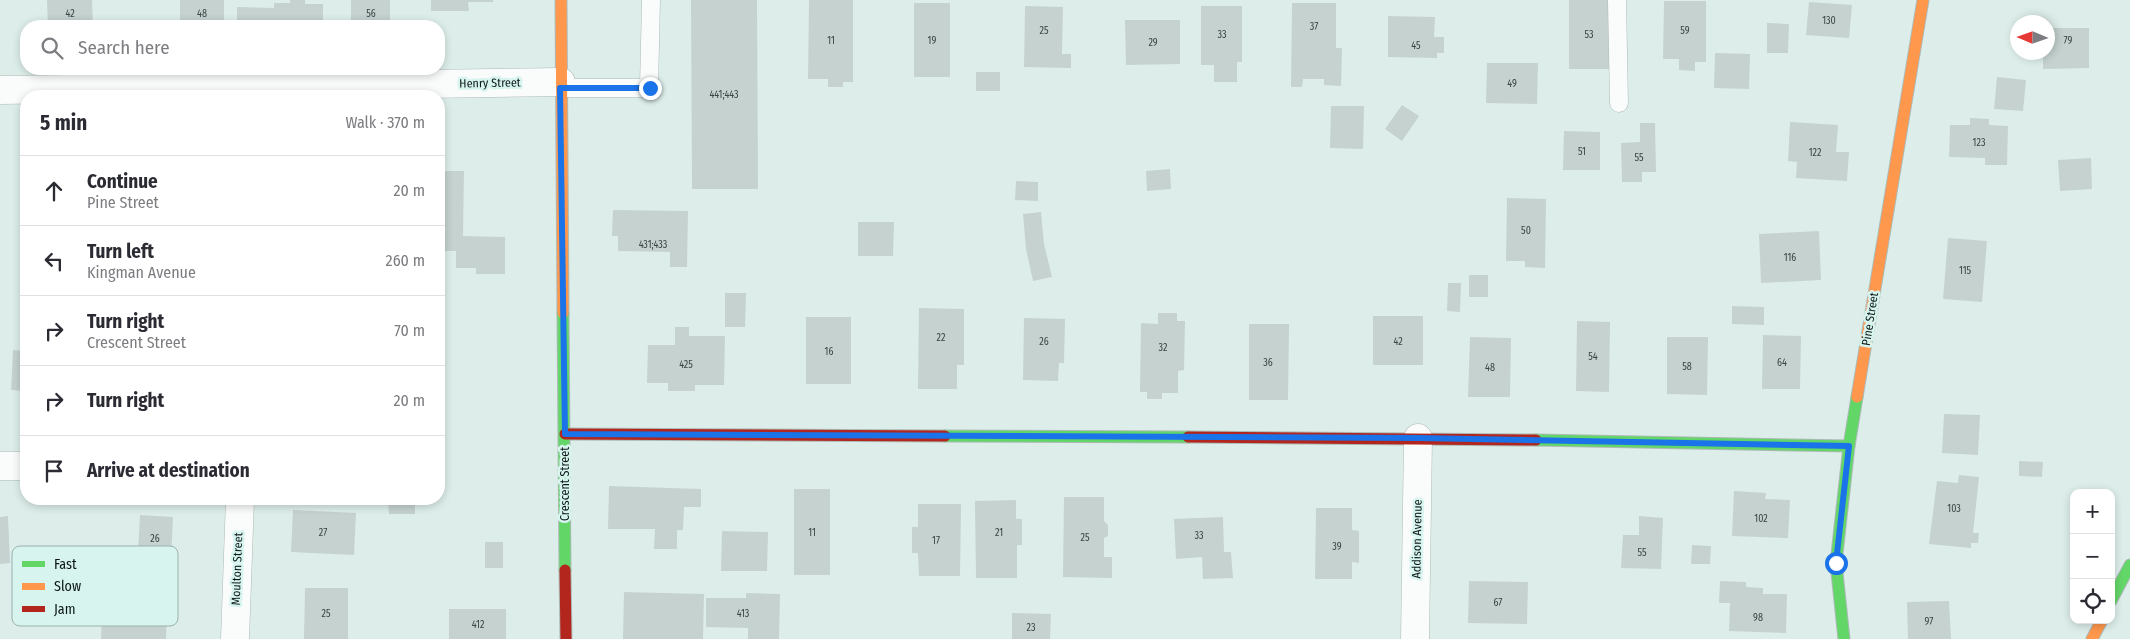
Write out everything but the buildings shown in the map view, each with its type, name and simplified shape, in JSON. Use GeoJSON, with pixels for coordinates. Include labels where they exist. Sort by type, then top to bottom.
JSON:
{"type":"FeatureCollection","features":[{"type":"Feature","properties":{"kind":"street","name":"Crescent Street"},"geometry":{"type":"LineString","coordinates":[[561,0],[560,85],[566,639]]}},
{"type":"Feature","properties":{"kind":"street","name":"Pine Street"},"geometry":{"type":"LineString","coordinates":[[1844,639],[1836,563],[1849,446],[1923,0]]}},
{"type":"Feature","properties":{"kind":"street","name":"Henry Street"},"geometry":{"type":"LineString","coordinates":[[306,90],[560,85]]}},
{"type":"Feature","properties":{"kind":"street","name":"Henry Street"},"geometry":{"type":"LineString","coordinates":[[0,90],[20,90]]}},
{"type":"Feature","properties":{"kind":"street"},"geometry":{"type":"LineString","coordinates":[[565,434],[1418,438],[1849,446]]}},
{"type":"Feature","properties":{"kind":"street","name":"Addison Avenue"},"geometry":{"type":"LineString","coordinates":[[1415,639],[1418,438]]}},
{"type":"Feature","properties":{"kind":"street"},"geometry":{"type":"LineString","coordinates":[[0,466],[20,466]]}},
{"type":"Feature","properties":{"kind":"street","name":"Moulton Street"},"geometry":{"type":"LineString","coordinates":[[235,639],[240,505]]}},
{"type":"Feature","properties":{"kind":"street"},"geometry":{"type":"LineString","coordinates":[[2115,593],[2130,564]]}},
{"type":"Feature","properties":{"kind":"street"},"geometry":{"type":"LineString","coordinates":[[2092,639],[2100,624]]}},
{"type":"Feature","properties":{"kind":"lane"},"geometry":{"type":"LineString","coordinates":[[560,85],[650,88],[651,0]]}},
{"type":"Feature","properties":{"kind":"lane"},"geometry":{"type":"LineString","coordinates":[[1617,0],[1619,103]]}},
{"type":"Feature","properties":{"kind":"traffic: fast"},"geometry":{"type":"LineString","coordinates":[[563,313],[565,570]]}},
{"type":"Feature","properties":{"kind":"traffic: fast"},"geometry":{"type":"LineString","coordinates":[[1844,639],[1836,563],[1849,446],[1857,397]]}},
{"type":"Feature","properties":{"kind":"traffic: fast"},"geometry":{"type":"LineString","coordinates":[[945,436],[1188,437]]}},
{"type":"Feature","properties":{"kind":"traffic: fast"},"geometry":{"type":"LineString","coordinates":[[1536,440],[1849,446]]}},
{"type":"Feature","properties":{"kind":"traffic: fast"},"geometry":{"type":"LineString","coordinates":[[2115,593],[2130,565]]}},
{"type":"Feature","properties":{"kind":"traffic: slow"},"geometry":{"type":"LineString","coordinates":[[561,0],[563,313]]}},
{"type":"Feature","properties":{"kind":"traffic: slow"},"geometry":{"type":"LineString","coordinates":[[1857,397],[1923,0]]}},
{"type":"Feature","properties":{"kind":"traffic: slow"},"geometry":{"type":"LineString","coordinates":[[2092,639],[2100,624]]}},
{"type":"Feature","properties":{"kind":"traffic: jam"},"geometry":{"type":"LineString","coordinates":[[565,434],[945,436]]}},
{"type":"Feature","properties":{"kind":"traffic: jam"},"geometry":{"type":"LineString","coordinates":[[1188,437],[1536,440]]}},
{"type":"Feature","properties":{"kind":"traffic: jam"},"geometry":{"type":"LineString","coordinates":[[565,570],[566,639]]}},
{"type":"Feature","properties":{"kind":"route"},"geometry":{"type":"LineString","coordinates":[[650,88],[560,88],[565,434],[1418,438],[1849,446],[1836,563]]}}]}
